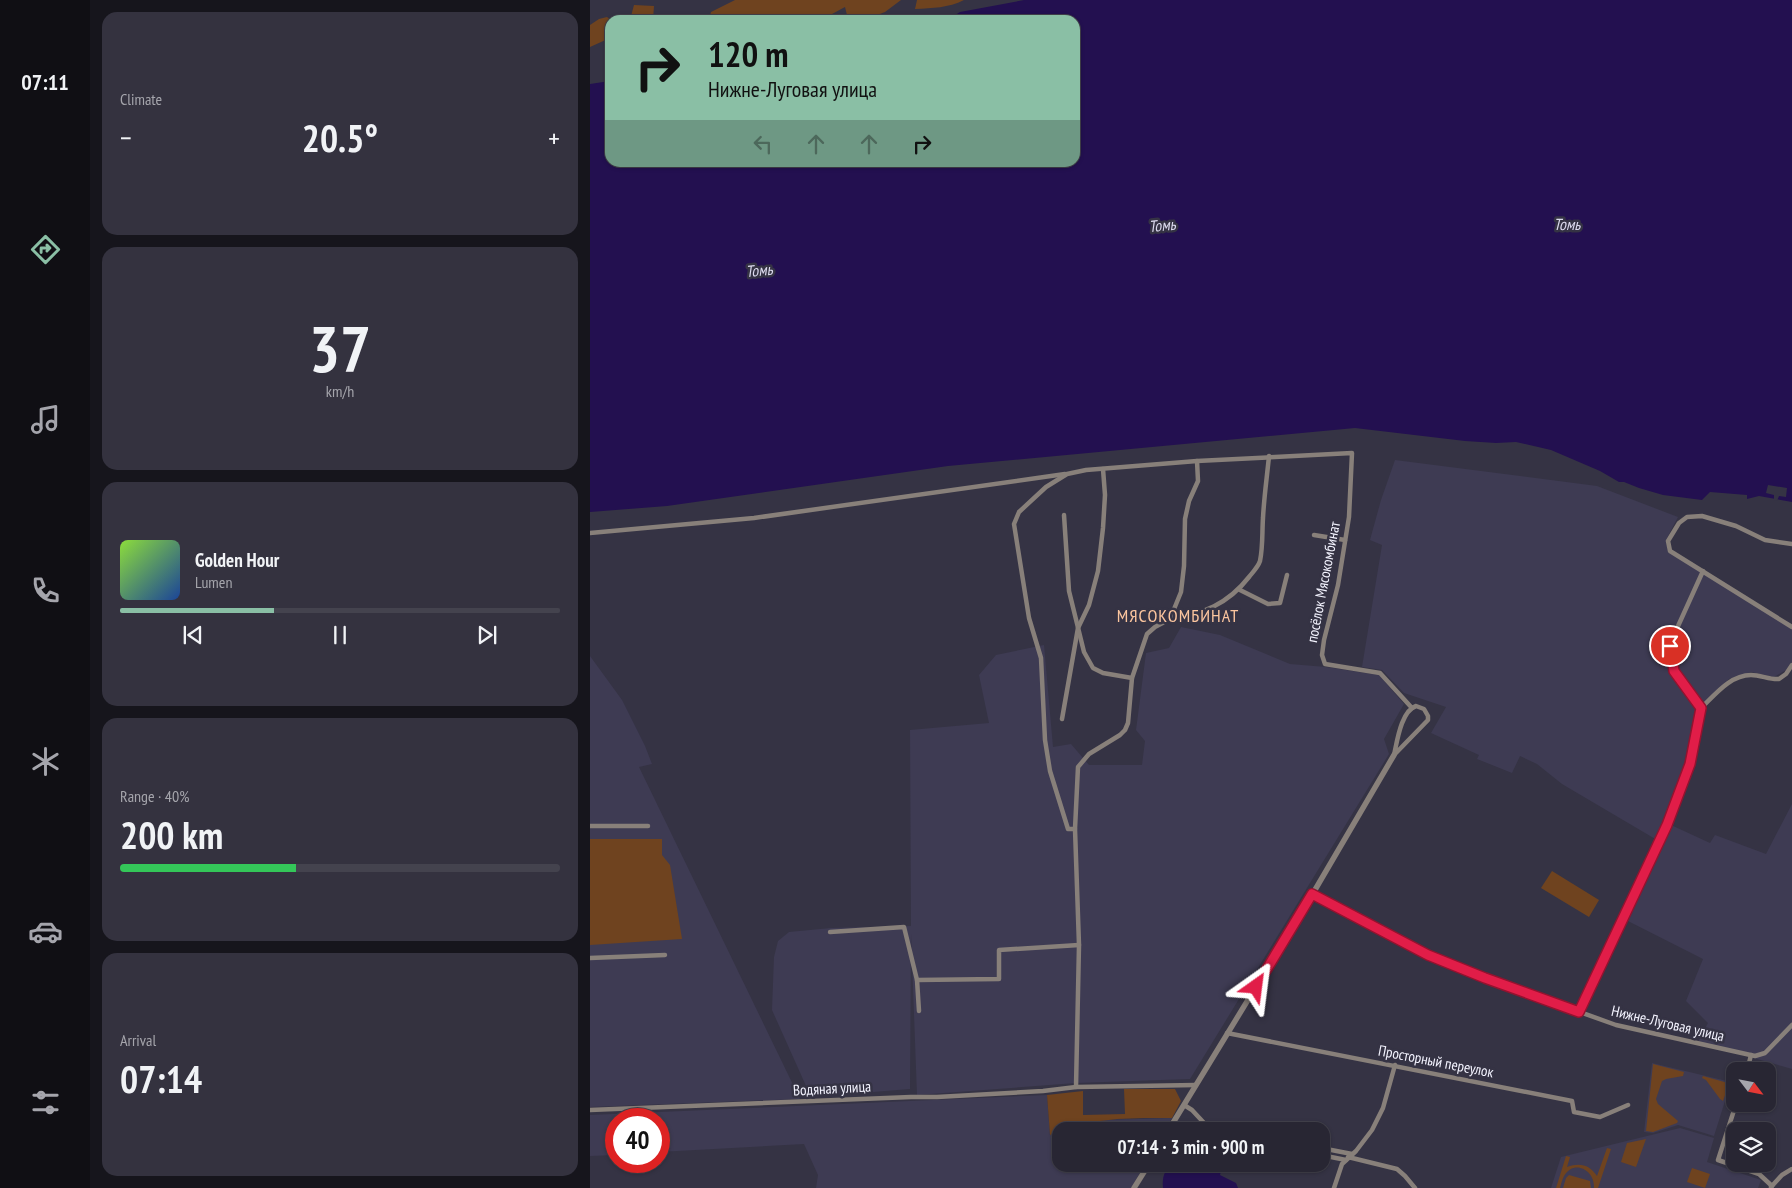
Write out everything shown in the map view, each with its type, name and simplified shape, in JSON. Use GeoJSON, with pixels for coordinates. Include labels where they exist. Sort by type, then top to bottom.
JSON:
{"type":"FeatureCollection","features":[{"type":"Feature","properties":{"kind":"street","name":"посёлок Мясокомбинат"},"geometry":{"type":"LineString","coordinates":[[1075,829],[1068,829],[1050,771],[1045,740],[1041,658],[1029,618],[1014,524],[1019,512],[1046,487],[1067,474],[1086,470],[1270,456],[1352,453],[1349,517],[1338,585],[1322,655],[1325,664],[1380,673],[1412,708]]}},
{"type":"Feature","properties":{"kind":"street"},"geometry":{"type":"LineString","coordinates":[[1076,1087],[1079,945],[1075,829],[1078,768],[1089,754],[1125,730],[1128,723],[1132,678],[1148,634],[1155,627],[1170,619],[1192,616],[1206,611],[1240,590],[1256,569],[1260,561],[1265,490],[1270,456]]}},
{"type":"Feature","properties":{"kind":"street"},"geometry":{"type":"LineString","coordinates":[[1170,619],[1181,592],[1184,566],[1185,519],[1189,501],[1198,481],[1197,462]]}},
{"type":"Feature","properties":{"kind":"street"},"geometry":{"type":"LineString","coordinates":[[1062,719],[1078,628],[1090,605],[1098,571],[1105,495],[1103,469]]}},
{"type":"Feature","properties":{"kind":"street"},"geometry":{"type":"LineString","coordinates":[[590,533],[754,518],[1067,474]]}},
{"type":"Feature","properties":{"kind":"street"},"geometry":{"type":"LineString","coordinates":[[1064,515],[1069,591],[1084,652],[1093,668],[1103,674],[1132,678]]}},
{"type":"Feature","properties":{"kind":"street"},"geometry":{"type":"LineString","coordinates":[[1792,544],[1765,540],[1736,526],[1702,516],[1687,517],[1678,523],[1668,540],[1670,551],[1792,627]]}},
{"type":"Feature","properties":{"kind":"street"},"geometry":{"type":"LineString","coordinates":[[1314,535],[1344,540]]}},
{"type":"Feature","properties":{"kind":"street"},"geometry":{"type":"LineString","coordinates":[[1701,708],[1674,671],[1670,646],[1703,571]]}},
{"type":"Feature","properties":{"kind":"street"},"geometry":{"type":"LineString","coordinates":[[1240,590],[1268,604],[1280,603],[1287,575]]}},
{"type":"Feature","properties":{"kind":"street"},"geometry":{"type":"LineString","coordinates":[[1579,1012],[1667,825],[1690,764],[1701,708],[1735,679],[1751,675],[1779,679],[1792,666]]}},
{"type":"Feature","properties":{"kind":"street"},"geometry":{"type":"LineString","coordinates":[[1173,1122],[1394,755],[1412,735],[1426,724],[1428,716],[1424,709],[1416,706],[1412,708],[1404,721],[1394,755]]}},
{"type":"Feature","properties":{"kind":"street"},"geometry":{"type":"LineString","coordinates":[[590,826],[648,826]]}},
{"type":"Feature","properties":{"kind":"street","name":"Нижне-Луговая улица"},"geometry":{"type":"LineString","coordinates":[[1312,894],[1428,955],[1485,978],[1616,1025],[1751,1055]]}},
{"type":"Feature","properties":{"kind":"street"},"geometry":{"type":"LineString","coordinates":[[830,932],[904,927],[917,980],[919,1011]]}},
{"type":"Feature","properties":{"kind":"street"},"geometry":{"type":"LineString","coordinates":[[917,980],[999,979],[999,950],[1079,945]]}},
{"type":"Feature","properties":{"kind":"street"},"geometry":{"type":"LineString","coordinates":[[590,958],[665,955]]}},
{"type":"Feature","properties":{"kind":"street"},"geometry":{"type":"LineString","coordinates":[[1749,1062],[1751,1055],[1755,1056],[1765,1053],[1792,1024]]}},
{"type":"Feature","properties":{"kind":"street","name":"Просторный переулок"},"geometry":{"type":"LineString","coordinates":[[1227,1033],[1572,1101],[1574,1112],[1600,1117],[1628,1105]]}},
{"type":"Feature","properties":{"kind":"street"},"geometry":{"type":"LineString","coordinates":[[1334,1188],[1342,1164],[1372,1130],[1383,1108],[1394,1065]]}},
{"type":"Feature","properties":{"kind":"street","name":"Водяная улица"},"geometry":{"type":"LineString","coordinates":[[590,1110],[937,1097],[1043,1091],[1076,1087],[1196,1085]]}},
{"type":"Feature","properties":{"kind":"street"},"geometry":{"type":"LineString","coordinates":[[1184,1105],[1192,1110],[1203,1122]]}},
{"type":"Feature","properties":{"kind":"street"},"geometry":{"type":"LineString","coordinates":[[1733,1112],[1718,1160],[1759,1174],[1771,1187],[1782,1175],[1792,1169]]}},
{"type":"Feature","properties":{"kind":"street"},"geometry":{"type":"LineString","coordinates":[[1330,1151],[1397,1169],[1415,1188]]}},
{"type":"Feature","properties":{"kind":"street"},"geometry":{"type":"LineString","coordinates":[[1330,1156],[1349,1157]]}},
{"type":"Feature","properties":{"kind":"street"},"geometry":{"type":"LineString","coordinates":[[1134,1188],[1144,1172]]}},
{"type":"Feature","properties":{"kind":"shaded area"},"geometry":{"type":"Polygon","coordinates":[[[735,0],[901,0],[885,12],[877,15],[847,15],[845,7],[829,15],[710,15],[711,12],[735,0]]]}},
{"type":"Feature","properties":{"kind":"shaded area"},"geometry":{"type":"Polygon","coordinates":[[[917,0],[964,0],[946,6],[915,9],[917,0]]]}},
{"type":"Feature","properties":{"kind":"shaded area"},"geometry":{"type":"Polygon","coordinates":[[[634,5],[654,6],[653,15],[631,15],[634,5]]]}},
{"type":"Feature","properties":{"kind":"shaded area"},"geometry":{"type":"Polygon","coordinates":[[[605,18],[605,40],[590,47],[590,25],[605,18]]]}},
{"type":"Feature","properties":{"kind":"shaded area"},"geometry":{"type":"Polygon","coordinates":[[[1395,460],[1597,486],[1678,517],[1666,540],[1668,552],[1792,629],[1792,662],[1786,670],[1774,677],[1751,672],[1729,679],[1701,706],[1689,745],[1688,763],[1657,840],[1562,784],[1537,764],[1520,756],[1512,773],[1477,759],[1479,755],[1431,733],[1446,707],[1404,693],[1382,670],[1362,667],[1382,545],[1370,540],[1395,460]]]}},
{"type":"Feature","properties":{"kind":"shaded area"},"geometry":{"type":"Polygon","coordinates":[[[1181,627],[1220,635],[1290,664],[1379,675],[1404,704],[1384,739],[1389,754],[1190,1079],[1076,1083],[917,1095],[911,933],[910,1089],[811,1097],[772,1010],[774,957],[778,941],[789,932],[831,928],[911,926],[910,730],[989,723],[979,675],[996,655],[1044,645],[1053,747],[1071,744],[1089,765],[1142,765],[1145,741],[1136,730],[1146,653],[1169,648],[1181,627]]]}},
{"type":"Feature","properties":{"kind":"shaded area"},"geometry":{"type":"Polygon","coordinates":[[[590,656],[622,700],[645,746],[652,764],[639,767],[800,1099],[590,1107],[590,656]]]}},
{"type":"Feature","properties":{"kind":"shaded area"},"geometry":{"type":"Polygon","coordinates":[[[1792,804],[1792,1069],[1776,1064],[1776,1062],[1768,1062],[1698,1042],[1708,1023],[1686,1001],[1703,959],[1626,920],[1671,825],[1710,843],[1715,835],[1766,854],[1792,804]]]}},
{"type":"Feature","properties":{"kind":"shaded area"},"geometry":{"type":"Polygon","coordinates":[[[590,839],[662,839],[662,855],[670,865],[682,939],[590,945],[590,839]]]}},
{"type":"Feature","properties":{"kind":"shaded area"},"geometry":{"type":"Polygon","coordinates":[[[1552,871],[1599,900],[1589,917],[1541,888],[1552,871]]]}},
{"type":"Feature","properties":{"kind":"shaded area"},"geometry":{"type":"Polygon","coordinates":[[[1652,1063],[1726,1081],[1726,1098],[1714,1136],[1678,1125],[1653,1133],[1644,1132],[1652,1063]]]}},
{"type":"Feature","properties":{"kind":"shaded area"},"geometry":{"type":"Polygon","coordinates":[[[1653,1064],[1684,1072],[1683,1076],[1662,1081],[1656,1099],[1658,1104],[1678,1121],[1677,1123],[1653,1132],[1646,1131],[1653,1064]]]}},
{"type":"Feature","properties":{"kind":"shaded area"},"geometry":{"type":"Polygon","coordinates":[[[1703,1076],[1726,1082],[1726,1092],[1723,1101],[1706,1080],[1702,1078],[1703,1076]]]}},
{"type":"Feature","properties":{"kind":"shaded area"},"geometry":{"type":"Polygon","coordinates":[[[1124,1089],[1175,1089],[1181,1101],[1172,1118],[1052,1122],[1052,1134],[1050,1135],[1047,1095],[1083,1091],[1083,1115],[1125,1114],[1124,1089]]]}},
{"type":"Feature","properties":{"kind":"shaded area"},"geometry":{"type":"Polygon","coordinates":[[[1047,1095],[1050,1135],[1052,1134],[1052,1172],[1140,1172],[1131,1188],[816,1188],[818,1175],[804,1144],[670,1151],[670,1111],[1047,1095]]]}},
{"type":"Feature","properties":{"kind":"shaded area"},"geometry":{"type":"Polygon","coordinates":[[[605,1114],[605,1155],[590,1156],[590,1115],[605,1114]]]}},
{"type":"Feature","properties":{"kind":"shaded area"},"geometry":{"type":"Polygon","coordinates":[[[1172,1118],[1170,1122],[1093,1122],[1104,1120],[1172,1118]]]}},
{"type":"Feature","properties":{"kind":"shaded area"},"geometry":{"type":"Polygon","coordinates":[[[1680,1128],[1714,1138],[1707,1162],[1726,1168],[1726,1172],[1737,1172],[1761,1180],[1758,1188],[1551,1188],[1561,1157],[1680,1128]]]}},
{"type":"Feature","properties":{"kind":"shaded area"},"geometry":{"type":"Polygon","coordinates":[[[1646,1139],[1636,1167],[1621,1162],[1627,1143],[1646,1139]]]}},
{"type":"Feature","properties":{"kind":"shaded area"},"geometry":{"type":"Polygon","coordinates":[[[1607,1148],[1611,1149],[1598,1188],[1594,1188],[1588,1172],[1583,1169],[1573,1168],[1564,1176],[1560,1188],[1556,1188],[1566,1156],[1570,1157],[1567,1167],[1580,1165],[1588,1167],[1597,1176],[1607,1148]]]}},
{"type":"Feature","properties":{"kind":"shaded area"},"geometry":{"type":"Polygon","coordinates":[[[1692,1168],[1710,1174],[1705,1188],[1687,1182],[1692,1168]]]}},
{"type":"Feature","properties":{"kind":"shaded area"},"geometry":{"type":"Polygon","coordinates":[[[1569,1175],[1590,1181],[1591,1188],[1563,1188],[1569,1175]]]}},
{"type":"Feature","properties":{"kind":"water","name":"Томь"},"geometry":{"type":"Polygon","coordinates":[[[1024,0],[1792,0],[1792,502],[1759,496],[1747,499],[1747,495],[1710,492],[1702,500],[1663,495],[1619,482],[1600,471],[1551,450],[1516,442],[1465,441],[1355,428],[948,466],[667,506],[590,512],[590,84],[605,82],[605,167],[1080,167],[1080,15],[955,15],[960,12],[1024,0]]]}},
{"type":"Feature","properties":{"kind":"water"},"geometry":{"type":"Polygon","coordinates":[[[1165,1172],[1221,1172],[1220,1175],[1236,1183],[1238,1188],[1163,1188],[1165,1172]]]}},
{"type":"Feature","properties":{"kind":"pier"},"geometry":{"type":"Polygon","coordinates":[[[1768,485],[1787,488],[1786,497],[1779,496],[1777,501],[1774,500],[1774,495],[1766,493],[1768,485]]]}},
{"type":"Feature","properties":{"kind":"district","name":"МЯСОКОМБИНАТ"},"geometry":{"type":"Point","coordinates":[1178,615]}},
{"type":"Feature","properties":{"kind":"route"},"geometry":{"type":"LineString","coordinates":[[1256,987],[1312,894],[1428,955],[1579,1012],[1667,825],[1690,764],[1701,708],[1674,671],[1670,646]]}}]}
